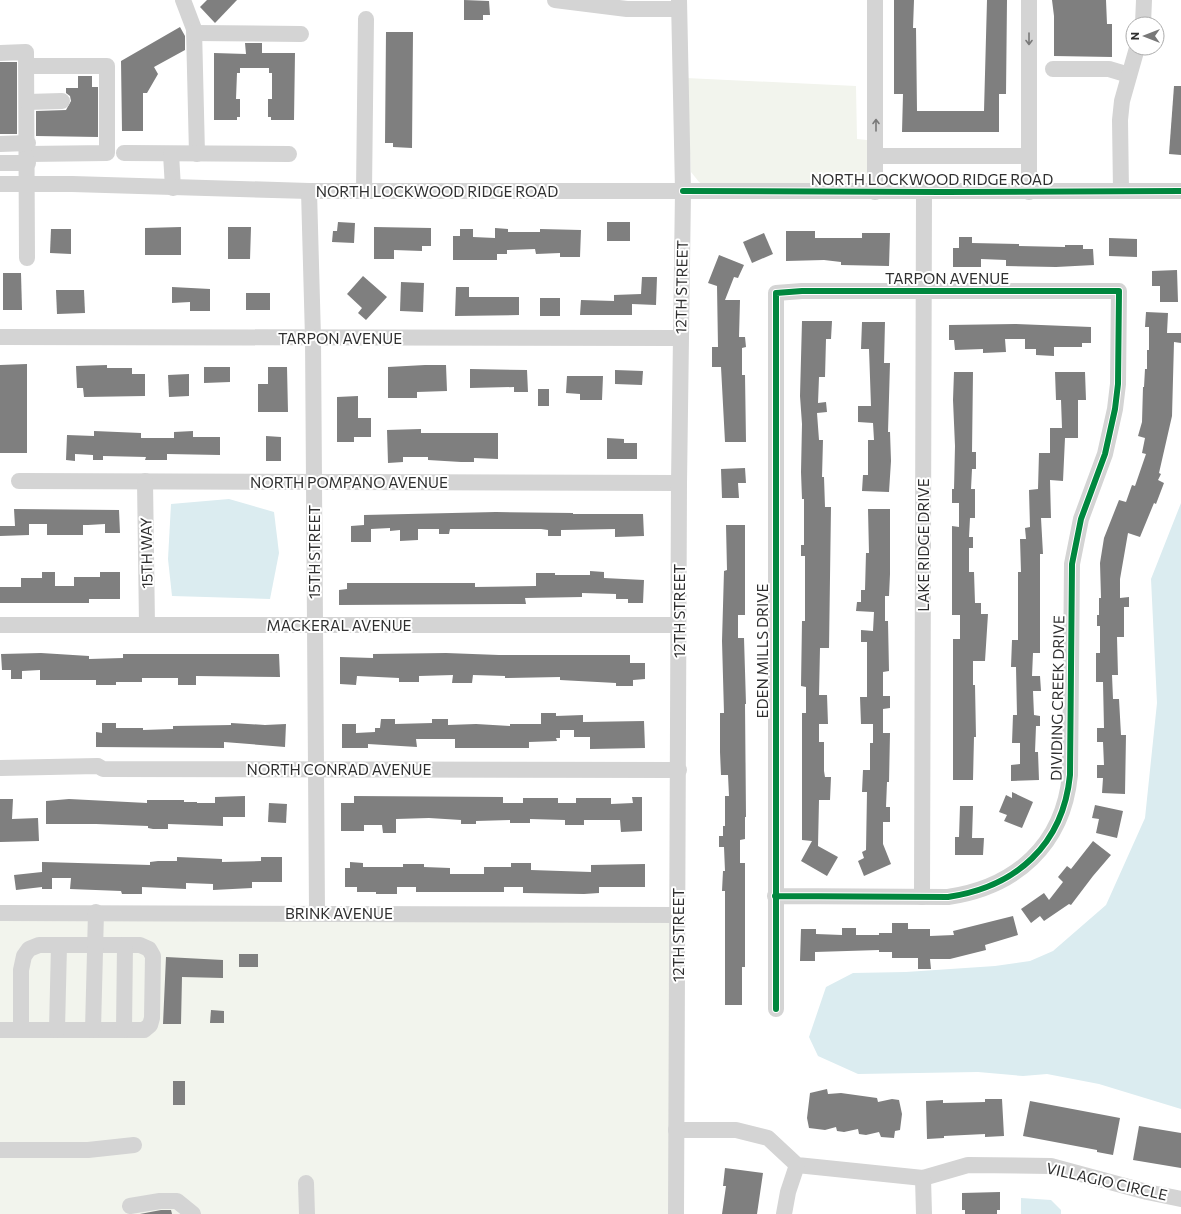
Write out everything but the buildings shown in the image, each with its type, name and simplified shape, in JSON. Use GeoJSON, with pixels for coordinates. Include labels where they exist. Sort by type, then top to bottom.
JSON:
{"type":"FeatureCollection","features":[{"type":"Feature","properties":{"kind":"street"},"geometry":{"type":"LineString","coordinates":[[183,0],[192,18],[195,33],[197,154]]}},
{"type":"Feature","properties":{"kind":"street","name":"12TH STREET"},"geometry":{"type":"LineString","coordinates":[[555,0],[628,9],[679,4],[683,191],[680,338],[678,625],[679,770],[676,1214]]}},
{"type":"Feature","properties":{"kind":"street","name":"NORTH LOCKWOOD RIDGE ROAD"},"geometry":{"type":"LineString","coordinates":[[875,0],[875,192]]}},
{"type":"Feature","properties":{"kind":"street","name":"NORTH LOCKWOOD RIDGE ROAD"},"geometry":{"type":"LineString","coordinates":[[1029,0],[1029,192]]}},
{"type":"Feature","properties":{"kind":"street"},"geometry":{"type":"LineString","coordinates":[[1143,16],[1144,0]]}},
{"type":"Feature","properties":{"kind":"street"},"geometry":{"type":"LineString","coordinates":[[364,192],[366,20]]}},
{"type":"Feature","properties":{"kind":"street"},"geometry":{"type":"LineString","coordinates":[[195,33],[301,34]]}},
{"type":"Feature","properties":{"kind":"street"},"geometry":{"type":"LineString","coordinates":[[0,53],[26,52],[28,154],[27,258]]}},
{"type":"Feature","properties":{"kind":"street"},"geometry":{"type":"LineString","coordinates":[[1121,191],[1120,120],[1122,101],[1135,56]]}},
{"type":"Feature","properties":{"kind":"street"},"geometry":{"type":"LineString","coordinates":[[0,163],[28,154],[107,153],[107,66],[26,66]]}},
{"type":"Feature","properties":{"kind":"street"},"geometry":{"type":"LineString","coordinates":[[1053,69],[1110,69],[1129,75]]}},
{"type":"Feature","properties":{"kind":"street"},"geometry":{"type":"LineString","coordinates":[[27,102],[62,101]]}},
{"type":"Feature","properties":{"kind":"street"},"geometry":{"type":"LineString","coordinates":[[0,144],[28,154]]}},
{"type":"Feature","properties":{"kind":"street"},"geometry":{"type":"LineString","coordinates":[[124,153],[289,154]]}},
{"type":"Feature","properties":{"kind":"street"},"geometry":{"type":"LineString","coordinates":[[171,154],[173,188]]}},
{"type":"Feature","properties":{"kind":"street"},"geometry":{"type":"LineString","coordinates":[[876,156],[1029,156]]}},
{"type":"Feature","properties":{"kind":"street","name":"NORTH LOCKWOOD RIDGE ROAD"},"geometry":{"type":"LineString","coordinates":[[0,184],[309,192],[1181,191]]}},
{"type":"Feature","properties":{"kind":"street","name":"15TH STREET"},"geometry":{"type":"LineString","coordinates":[[309,192],[313,338],[317,912]]}},
{"type":"Feature","properties":{"kind":"street","name":"LAKE RIDGE DRIVE"},"geometry":{"type":"LineString","coordinates":[[922,897],[924,192]]}},
{"type":"Feature","properties":{"kind":"street","name":"TARPON AVENUE"},"geometry":{"type":"LineString","coordinates":[[776,293],[802,290],[1119,291]]}},
{"type":"Feature","properties":{"kind":"street","name":"DIVIDING CREEK DRIVE"},"geometry":{"type":"LineString","coordinates":[[775,896],[948,897],[967,894],[987,888],[1008,878],[1028,862],[1051,835],[1065,806],[1070,775],[1072,564],[1081,519],[1105,454],[1115,409],[1118,384],[1119,291]]}},
{"type":"Feature","properties":{"kind":"street","name":"EDEN MILLS DRIVE"},"geometry":{"type":"LineString","coordinates":[[776,293],[776,1009]]}},
{"type":"Feature","properties":{"kind":"street","name":"TARPON AVENUE"},"geometry":{"type":"LineString","coordinates":[[0,337],[680,338]]}},
{"type":"Feature","properties":{"kind":"street","name":"NORTH POMPANO AVENUE"},"geometry":{"type":"LineString","coordinates":[[19,481],[679,483]]}},
{"type":"Feature","properties":{"kind":"street","name":"15TH WAY"},"geometry":{"type":"LineString","coordinates":[[146,481],[147,625]]}},
{"type":"Feature","properties":{"kind":"street","name":"MACKERAL AVENUE"},"geometry":{"type":"LineString","coordinates":[[0,625],[678,625]]}},
{"type":"Feature","properties":{"kind":"street","name":"NORTH CONRAD AVENUE"},"geometry":{"type":"LineString","coordinates":[[0,768],[98,766],[103,769],[679,770]]}},
{"type":"Feature","properties":{"kind":"street"},"geometry":{"type":"LineString","coordinates":[[93,1030],[96,912]]}},
{"type":"Feature","properties":{"kind":"street","name":"BRINK AVENUE"},"geometry":{"type":"LineString","coordinates":[[0,913],[317,912],[678,915]]}},
{"type":"Feature","properties":{"kind":"street"},"geometry":{"type":"LineString","coordinates":[[0,1030],[21,1030],[57,1030],[93,1030],[124,1030],[144,1030],[150,1026],[152,1018],[153,956],[149,948],[140,945],[39,945],[29,949],[24,956],[22,970],[21,1030]]}},
{"type":"Feature","properties":{"kind":"street"},"geometry":{"type":"LineString","coordinates":[[57,1030],[59,945]]}},
{"type":"Feature","properties":{"kind":"street"},"geometry":{"type":"LineString","coordinates":[[124,1030],[125,945]]}},
{"type":"Feature","properties":{"kind":"street"},"geometry":{"type":"LineString","coordinates":[[676,1130],[736,1130],[768,1138],[796,1165],[788,1192],[784,1214]]}},
{"type":"Feature","properties":{"kind":"street"},"geometry":{"type":"LineString","coordinates":[[0,1150],[88,1150],[134,1145]]}},
{"type":"Feature","properties":{"kind":"street","name":"VILLAGIO CIRCLE"},"geometry":{"type":"LineString","coordinates":[[796,1165],[923,1178],[968,1165],[1051,1166],[1147,1192],[1181,1199]]}},
{"type":"Feature","properties":{"kind":"street"},"geometry":{"type":"LineString","coordinates":[[923,1178],[924,1214]]}},
{"type":"Feature","properties":{"kind":"street"},"geometry":{"type":"LineString","coordinates":[[306,1182],[307,1214]]}},
{"type":"Feature","properties":{"kind":"street"},"geometry":{"type":"LineString","coordinates":[[130,1206],[160,1201],[177,1201],[193,1214]]}},
{"type":"Feature","properties":{"kind":"shaded area"},"geometry":{"type":"Polygon","coordinates":[[[686,78],[856,86],[857,139],[867,140],[868,175],[865,185],[705,186],[699,182],[691,172],[686,78]]]}},
{"type":"Feature","properties":{"kind":"shaded area"},"geometry":{"type":"Polygon","coordinates":[[[229,499],[274,512],[279,553],[270,599],[172,596],[168,559],[171,504],[229,499]]]}},
{"type":"Feature","properties":{"kind":"shaded area"},"geometry":{"type":"Polygon","coordinates":[[[1181,503],[1181,1109],[1099,1084],[1047,1074],[1023,1076],[978,1072],[858,1074],[818,1056],[809,1037],[826,987],[853,973],[906,972],[995,966],[1030,961],[1053,951],[1106,905],[1145,818],[1157,703],[1151,579],[1181,503]]]}},
{"type":"Feature","properties":{"kind":"shaded area"},"geometry":{"type":"Polygon","coordinates":[[[0,919],[671,921],[670,1214],[0,1214],[0,919]]]}},
{"type":"Feature","properties":{"kind":"shaded area"},"geometry":{"type":"Polygon","coordinates":[[[1021,1198],[1051,1200],[1061,1210],[1061,1214],[1021,1214],[1021,1198]]]}},
{"type":"Feature","properties":{"kind":"cycle path"},"geometry":{"type":"LineString","coordinates":[[683,191],[1181,191]]}},
{"type":"Feature","properties":{"kind":"cycle path"},"geometry":{"type":"LineString","coordinates":[[775,896],[948,897],[972,892],[995,884],[1015,872],[1032,858],[1046,842],[1058,822],[1066,800],[1070,775],[1072,564],[1081,519],[1105,454],[1115,409],[1118,384],[1119,291],[802,291],[776,293],[776,1009]]}}]}
